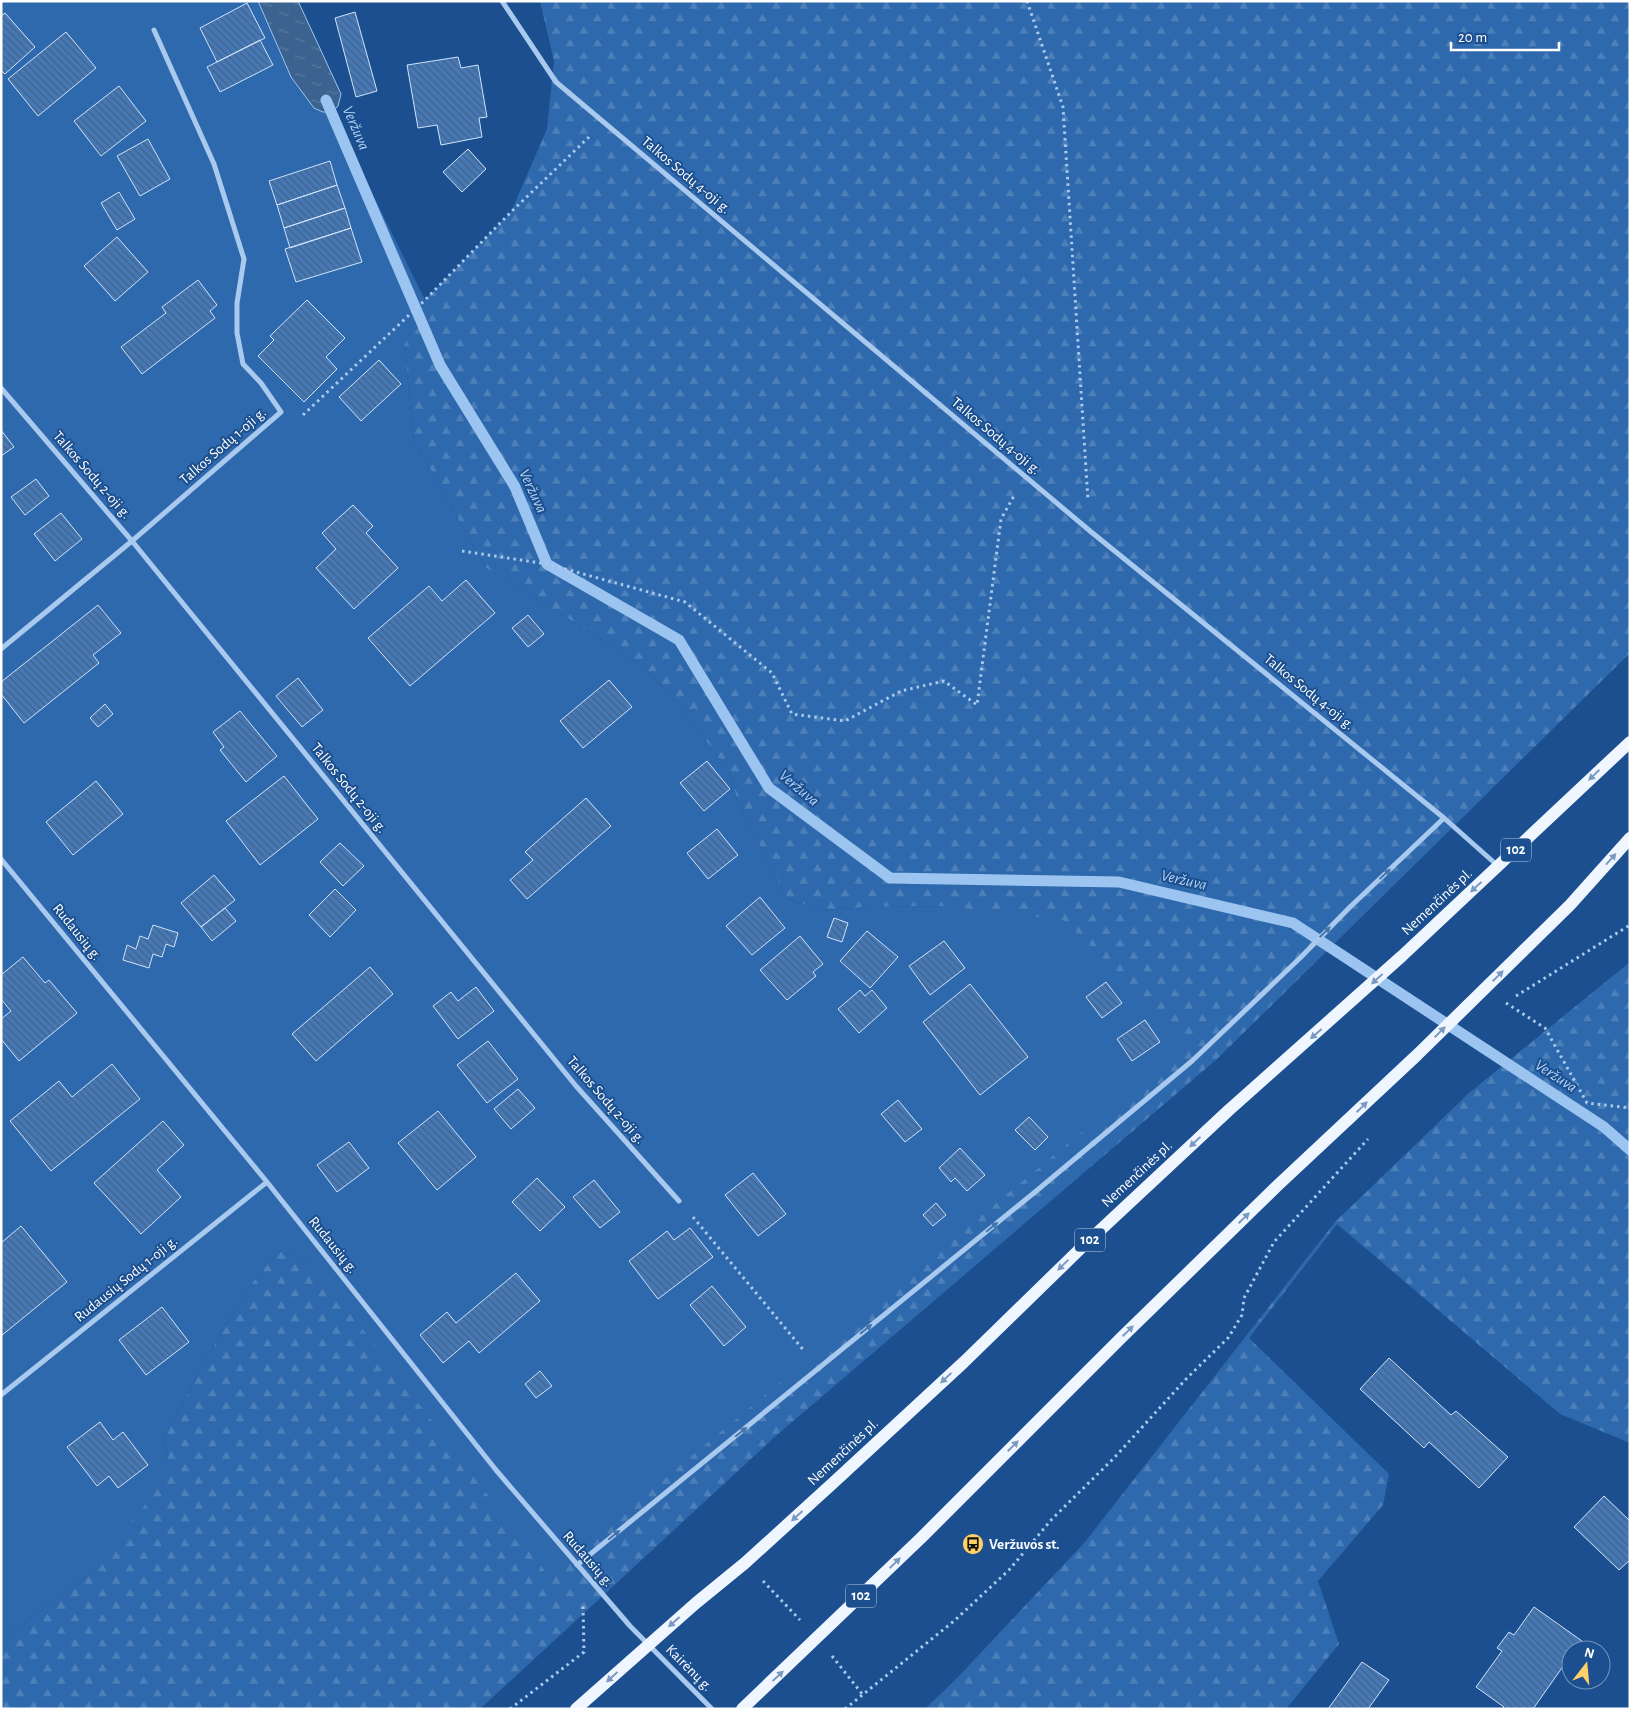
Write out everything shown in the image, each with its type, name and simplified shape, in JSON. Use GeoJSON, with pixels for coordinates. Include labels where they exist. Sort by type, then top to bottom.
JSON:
{"type":"FeatureCollection","features":[{"type":"Feature","properties":{"kind":"main road","name":"Nemenčinės pl."},"geometry":{"type":"LineString","coordinates":[[576,1709],[745,1563],[833,1483],[964,1362],[1080,1249],[1229,1110],[1352,1002],[1630,742]]}},
{"type":"Feature","properties":{"kind":"main road","name":"102"},"geometry":{"type":"LineString","coordinates":[[742,1709],[914,1545],[1120,1338],[1463,1010],[1570,905],[1630,838]]}},
{"type":"Feature","properties":{"kind":"street","name":"Talkos Sodų 4-oji g."},"geometry":{"type":"LineString","coordinates":[[502,1],[556,82],[1090,531],[1444,818],[1499,866]]}},
{"type":"Feature","properties":{"kind":"street","name":"Talkos Sodų 1-oji g."},"geometry":{"type":"LineString","coordinates":[[1,649],[132,541],[282,412],[261,383],[243,364],[237,333],[237,303],[244,259],[214,164],[154,30]]}},
{"type":"Feature","properties":{"kind":"street","name":"Talkos Sodų 2-oji g."},"geometry":{"type":"LineString","coordinates":[[1,388],[132,541],[576,1086],[679,1201]]}},
{"type":"Feature","properties":{"kind":"street"},"geometry":{"type":"LineString","coordinates":[[577,1565],[1192,1061],[1444,818]]}},
{"type":"Feature","properties":{"kind":"street","name":"Rudausių g."},"geometry":{"type":"LineString","coordinates":[[1,859],[267,1182],[496,1470],[630,1626],[649,1645]]}},
{"type":"Feature","properties":{"kind":"street","name":"Rudausių Sodų 1-oji g."},"geometry":{"type":"LineString","coordinates":[[1,1395],[267,1182]]}},
{"type":"Feature","properties":{"kind":"street","name":"Kairėnų g."},"geometry":{"type":"LineString","coordinates":[[649,1645],[712,1709]]}},
{"type":"Feature","properties":{"kind":"path"},"geometry":{"type":"LineString","coordinates":[[1027,1],[1062,107],[1090,531]]}},
{"type":"Feature","properties":{"kind":"path"},"geometry":{"type":"LineString","coordinates":[[297,420],[425,300],[511,212],[604,123]]}},
{"type":"Feature","properties":{"kind":"path"},"geometry":{"type":"LineString","coordinates":[[462,551],[547,564],[685,602],[772,673],[792,714],[845,721],[901,691],[944,681],[977,705],[1001,520],[1025,476]]}},
{"type":"Feature","properties":{"kind":"path"},"geometry":{"type":"LineString","coordinates":[[1514,997],[1630,925]]}},
{"type":"Feature","properties":{"kind":"path"},"geometry":{"type":"LineString","coordinates":[[1500,1008],[1506,1002],[1545,1028],[1587,1103],[1630,1108]]}},
{"type":"Feature","properties":{"kind":"path"},"geometry":{"type":"LineString","coordinates":[[845,1709],[954,1621],[1008,1570],[1052,1520],[1114,1458],[1187,1378],[1228,1338],[1242,1315],[1244,1298],[1274,1242],[1369,1138]]}},
{"type":"Feature","properties":{"kind":"path"},"geometry":{"type":"LineString","coordinates":[[679,1201],[819,1368]]}},
{"type":"Feature","properties":{"kind":"path"},"geometry":{"type":"LineString","coordinates":[[510,1709],[584,1652],[584,1607],[580,1600]]}},
{"type":"Feature","properties":{"kind":"green space"},"geometry":{"type":"Polygon","coordinates":[[[1,1],[258,1],[323,112],[332,112],[425,300],[404,345],[414,441],[486,568],[619,650],[650,674],[682,709],[729,772],[739,806],[787,898],[820,910],[946,906],[1063,920],[1190,1042],[548,1575],[312,1262],[278,1251],[252,1283],[206,1359],[164,1439],[168,1459],[154,1494],[89,1574],[1,1641],[1,1]]]}},
{"type":"Feature","properties":{"kind":"green space"},"geometry":{"type":"Polygon","coordinates":[[[540,1],[1630,1],[1630,653],[1217,1059],[777,1435],[480,1709],[1,1709],[1,1641],[89,1574],[168,1459],[164,1439],[206,1359],[252,1283],[278,1251],[312,1262],[946,906],[820,910],[787,898],[739,806],[729,772],[682,709],[650,674],[619,650],[486,568],[414,441],[404,345],[425,300],[511,212],[547,129],[554,61],[540,1]]]}},
{"type":"Feature","properties":{"kind":"green space"},"geometry":{"type":"Polygon","coordinates":[[[1630,962],[1630,1443],[1560,1414],[1337,1224],[1249,1338],[1389,1474],[1383,1505],[1318,1581],[1339,1644],[1286,1709],[925,1709],[958,1677],[1085,1542],[1335,1222],[1469,1093],[1630,962]]]}},
{"type":"Feature","properties":{"kind":"water"},"geometry":{"type":"Polygon","coordinates":[[[258,1],[298,1],[341,94],[338,106],[332,112],[323,112],[314,108],[291,77],[258,1]]]}},
{"type":"Feature","properties":{"kind":"building"},"geometry":{"type":"Polygon","coordinates":[[[247,3],[265,38],[217,62],[200,28],[247,3]]]}},
{"type":"Feature","properties":{"kind":"building"},"geometry":{"type":"Polygon","coordinates":[[[355,12],[377,91],[356,97],[335,18],[355,12]]]}},
{"type":"Feature","properties":{"kind":"building"},"geometry":{"type":"Polygon","coordinates":[[[5,13],[35,47],[5,74],[1,70],[1,16],[5,13]]]}},
{"type":"Feature","properties":{"kind":"building"},"geometry":{"type":"Polygon","coordinates":[[[66,32],[96,68],[38,116],[8,79],[66,32]]]}},
{"type":"Feature","properties":{"kind":"building"},"geometry":{"type":"Polygon","coordinates":[[[260,40],[273,65],[220,92],[207,67],[260,40]]]}},
{"type":"Feature","properties":{"kind":"building"},"geometry":{"type":"Polygon","coordinates":[[[458,57],[461,68],[478,65],[487,117],[479,118],[482,137],[441,145],[437,125],[418,128],[407,65],[458,57]]]}},
{"type":"Feature","properties":{"kind":"building"},"geometry":{"type":"Polygon","coordinates":[[[119,86],[146,121],[101,156],[74,121],[119,86]]]}},
{"type":"Feature","properties":{"kind":"building"},"geometry":{"type":"Polygon","coordinates":[[[148,139],[170,179],[140,196],[117,156],[148,139]]]}},
{"type":"Feature","properties":{"kind":"building"},"geometry":{"type":"Polygon","coordinates":[[[468,149],[486,169],[462,192],[443,172],[468,149]]]}},
{"type":"Feature","properties":{"kind":"building"},"geometry":{"type":"Polygon","coordinates":[[[330,161],[337,185],[277,205],[269,181],[330,161]]]}},
{"type":"Feature","properties":{"kind":"building"},"geometry":{"type":"Polygon","coordinates":[[[337,185],[345,208],[284,228],[277,205],[337,185]]]}},
{"type":"Feature","properties":{"kind":"building"},"geometry":{"type":"Polygon","coordinates":[[[119,192],[135,219],[117,230],[101,203],[119,192]]]}},
{"type":"Feature","properties":{"kind":"building"},"geometry":{"type":"Polygon","coordinates":[[[345,208],[351,228],[290,248],[284,228],[345,208]]]}},
{"type":"Feature","properties":{"kind":"building"},"geometry":{"type":"Polygon","coordinates":[[[351,228],[362,262],[296,282],[285,249],[351,228]]]}},
{"type":"Feature","properties":{"kind":"building"},"geometry":{"type":"Polygon","coordinates":[[[117,237],[148,272],[115,301],[84,266],[117,237]]]}},
{"type":"Feature","properties":{"kind":"building"},"geometry":{"type":"Polygon","coordinates":[[[198,280],[217,305],[210,311],[215,318],[142,374],[121,347],[166,313],[162,307],[198,280]]]}},
{"type":"Feature","properties":{"kind":"building"},"geometry":{"type":"Polygon","coordinates":[[[307,300],[345,338],[326,357],[337,369],[304,402],[258,356],[274,340],[270,336],[307,300]]]}},
{"type":"Feature","properties":{"kind":"building"},"geometry":{"type":"Polygon","coordinates":[[[379,360],[401,384],[361,421],[339,397],[379,360]]]}},
{"type":"Feature","properties":{"kind":"building"},"geometry":{"type":"Polygon","coordinates":[[[1,430],[14,447],[1,456],[1,430]]]}},
{"type":"Feature","properties":{"kind":"building"},"geometry":{"type":"Polygon","coordinates":[[[36,479],[49,496],[25,515],[11,497],[36,479]]]}},
{"type":"Feature","properties":{"kind":"building"},"geometry":{"type":"Polygon","coordinates":[[[353,505],[373,526],[366,533],[398,568],[354,609],[316,568],[336,549],[322,533],[353,505]]]}},
{"type":"Feature","properties":{"kind":"building"},"geometry":{"type":"Polygon","coordinates":[[[61,513],[82,539],[55,561],[34,534],[61,513]]]}},
{"type":"Feature","properties":{"kind":"building"},"geometry":{"type":"Polygon","coordinates":[[[466,580],[495,613],[410,686],[368,638],[429,586],[442,601],[466,580]]]}},
{"type":"Feature","properties":{"kind":"building"},"geometry":{"type":"Polygon","coordinates":[[[98,605],[121,633],[93,655],[99,663],[24,723],[1,694],[1,682],[98,605]]]}},
{"type":"Feature","properties":{"kind":"building"},"geometry":{"type":"Polygon","coordinates":[[[528,615],[544,634],[528,647],[512,628],[528,615]]]}},
{"type":"Feature","properties":{"kind":"building"},"geometry":{"type":"Polygon","coordinates":[[[298,678],[323,710],[302,727],[276,696],[298,678]]]}},
{"type":"Feature","properties":{"kind":"building"},"geometry":{"type":"Polygon","coordinates":[[[609,680],[632,707],[583,748],[560,721],[609,680]]]}},
{"type":"Feature","properties":{"kind":"building"},"geometry":{"type":"Polygon","coordinates":[[[105,704],[113,714],[98,727],[90,718],[105,704]]]}},
{"type":"Feature","properties":{"kind":"building"},"geometry":{"type":"Polygon","coordinates":[[[240,711],[277,756],[246,782],[220,750],[224,747],[213,732],[240,711]]]}},
{"type":"Feature","properties":{"kind":"building"},"geometry":{"type":"Polygon","coordinates":[[[707,761],[730,789],[704,811],[680,783],[707,761]]]}},
{"type":"Feature","properties":{"kind":"building"},"geometry":{"type":"Polygon","coordinates":[[[284,776],[318,819],[260,865],[226,821],[284,776]]]}},
{"type":"Feature","properties":{"kind":"building"},"geometry":{"type":"Polygon","coordinates":[[[96,781],[123,814],[73,855],[46,822],[96,781]]]}},
{"type":"Feature","properties":{"kind":"building"},"geometry":{"type":"Polygon","coordinates":[[[586,798],[611,826],[527,899],[510,880],[533,860],[525,852],[586,798]]]}},
{"type":"Feature","properties":{"kind":"building"},"geometry":{"type":"Polygon","coordinates":[[[717,829],[738,855],[708,879],[687,853],[717,829]]]}},
{"type":"Feature","properties":{"kind":"building"},"geometry":{"type":"Polygon","coordinates":[[[340,843],[364,866],[343,886],[320,862],[340,843]]]}},
{"type":"Feature","properties":{"kind":"building"},"geometry":{"type":"Polygon","coordinates":[[[214,875],[235,900],[201,927],[181,903],[214,875]]]}},
{"type":"Feature","properties":{"kind":"building"},"geometry":{"type":"Polygon","coordinates":[[[335,889],[356,910],[330,937],[309,915],[335,889]]]}},
{"type":"Feature","properties":{"kind":"building"},"geometry":{"type":"Polygon","coordinates":[[[760,897],[785,928],[752,955],[726,926],[760,897]]]}},
{"type":"Feature","properties":{"kind":"building"},"geometry":{"type":"Polygon","coordinates":[[[225,908],[236,921],[212,941],[201,927],[225,908]]]}},
{"type":"Feature","properties":{"kind":"building"},"geometry":{"type":"Polygon","coordinates":[[[834,918],[848,923],[842,942],[827,937],[834,918]]]}},
{"type":"Feature","properties":{"kind":"building"},"geometry":{"type":"Polygon","coordinates":[[[153,925],[178,933],[174,947],[166,944],[162,957],[153,954],[149,968],[123,960],[127,945],[136,949],[140,936],[148,939],[153,925]]]}},
{"type":"Feature","properties":{"kind":"building"},"geometry":{"type":"Polygon","coordinates":[[[867,931],[898,957],[870,988],[840,961],[867,931]]]}},
{"type":"Feature","properties":{"kind":"building"},"geometry":{"type":"Polygon","coordinates":[[[800,936],[823,964],[813,972],[816,976],[787,1000],[760,970],[800,936]]]}},
{"type":"Feature","properties":{"kind":"building"},"geometry":{"type":"Polygon","coordinates":[[[944,941],[965,968],[930,995],[909,966],[944,941]]]}},
{"type":"Feature","properties":{"kind":"building"},"geometry":{"type":"Polygon","coordinates":[[[23,957],[45,983],[49,980],[77,1013],[19,1061],[1,1039],[1,1019],[11,1011],[1,999],[1,975],[23,957]]]}},
{"type":"Feature","properties":{"kind":"building"},"geometry":{"type":"Polygon","coordinates":[[[370,967],[393,994],[316,1061],[292,1034],[370,967]]]}},
{"type":"Feature","properties":{"kind":"building"},"geometry":{"type":"Polygon","coordinates":[[[1106,982],[1122,1003],[1102,1018],[1086,997],[1106,982]]]}},
{"type":"Feature","properties":{"kind":"building"},"geometry":{"type":"Polygon","coordinates":[[[970,984],[1028,1057],[980,1095],[923,1022],[970,984]]]}},
{"type":"Feature","properties":{"kind":"building"},"geometry":{"type":"Polygon","coordinates":[[[476,987],[494,1011],[458,1039],[433,1006],[451,992],[458,1001],[476,987]]]}},
{"type":"Feature","properties":{"kind":"building"},"geometry":{"type":"Polygon","coordinates":[[[860,990],[865,996],[872,990],[887,1008],[859,1033],[838,1009],[860,990]]]}},
{"type":"Feature","properties":{"kind":"building"},"geometry":{"type":"Polygon","coordinates":[[[1145,1020],[1160,1042],[1132,1061],[1117,1039],[1145,1020]]]}},
{"type":"Feature","properties":{"kind":"building"},"geometry":{"type":"Polygon","coordinates":[[[488,1041],[518,1079],[487,1103],[457,1065],[488,1041]]]}},
{"type":"Feature","properties":{"kind":"building"},"geometry":{"type":"Polygon","coordinates":[[[112,1064],[140,1099],[51,1171],[10,1121],[59,1081],[72,1097],[112,1064]]]}},
{"type":"Feature","properties":{"kind":"building"},"geometry":{"type":"Polygon","coordinates":[[[518,1089],[535,1108],[511,1129],[494,1109],[518,1089]]]}},
{"type":"Feature","properties":{"kind":"building"},"geometry":{"type":"Polygon","coordinates":[[[898,1100],[922,1129],[905,1142],[881,1114],[898,1100]]]}},
{"type":"Feature","properties":{"kind":"building"},"geometry":{"type":"Polygon","coordinates":[[[438,1111],[476,1157],[437,1190],[398,1143],[438,1111]]]}},
{"type":"Feature","properties":{"kind":"building"},"geometry":{"type":"Polygon","coordinates":[[[1029,1117],[1048,1137],[1035,1150],[1015,1130],[1029,1117]]]}},
{"type":"Feature","properties":{"kind":"building"},"geometry":{"type":"Polygon","coordinates":[[[163,1121],[184,1145],[157,1170],[181,1197],[141,1234],[94,1183],[163,1121]]]}},
{"type":"Feature","properties":{"kind":"building"},"geometry":{"type":"Polygon","coordinates":[[[349,1142],[369,1168],[337,1192],[317,1165],[349,1142]]]}},
{"type":"Feature","properties":{"kind":"building"},"geometry":{"type":"Polygon","coordinates":[[[960,1148],[985,1175],[967,1191],[955,1178],[951,1182],[939,1168],[960,1148]]]}},
{"type":"Feature","properties":{"kind":"building"},"geometry":{"type":"Polygon","coordinates":[[[753,1173],[786,1214],[758,1236],[725,1195],[753,1173]]]}},
{"type":"Feature","properties":{"kind":"building"},"geometry":{"type":"Polygon","coordinates":[[[537,1178],[565,1207],[540,1231],[512,1202],[537,1178]]]}},
{"type":"Feature","properties":{"kind":"building"},"geometry":{"type":"Polygon","coordinates":[[[594,1180],[620,1212],[600,1228],[573,1197],[594,1180]]]}},
{"type":"Feature","properties":{"kind":"building"},"geometry":{"type":"Polygon","coordinates":[[[936,1203],[946,1215],[933,1226],[923,1215],[936,1203]]]}},
{"type":"Feature","properties":{"kind":"building"},"geometry":{"type":"Polygon","coordinates":[[[21,1226],[67,1282],[1,1336],[1,1243],[21,1226]]]}},
{"type":"Feature","properties":{"kind":"building"},"geometry":{"type":"Polygon","coordinates":[[[690,1228],[713,1257],[658,1299],[629,1261],[667,1231],[674,1240],[690,1228]]]}},
{"type":"Feature","properties":{"kind":"building"},"geometry":{"type":"Polygon","coordinates":[[[516,1273],[540,1301],[479,1353],[469,1341],[443,1363],[420,1335],[447,1312],[456,1323],[516,1273]]]}},
{"type":"Feature","properties":{"kind":"building"},"geometry":{"type":"Polygon","coordinates":[[[712,1286],[746,1327],[724,1346],[690,1305],[712,1286]]]}},
{"type":"Feature","properties":{"kind":"building"},"geometry":{"type":"Polygon","coordinates":[[[162,1307],[189,1342],[146,1375],[119,1340],[162,1307]]]}},
{"type":"Feature","properties":{"kind":"building"},"geometry":{"type":"Polygon","coordinates":[[[1389,1358],[1451,1415],[1456,1411],[1508,1457],[1479,1488],[1429,1442],[1424,1448],[1360,1389],[1389,1358]]]}},
{"type":"Feature","properties":{"kind":"building"},"geometry":{"type":"Polygon","coordinates":[[[540,1371],[552,1386],[536,1398],[525,1384],[540,1371]]]}},
{"type":"Feature","properties":{"kind":"building"},"geometry":{"type":"Polygon","coordinates":[[[100,1422],[113,1440],[123,1432],[148,1465],[118,1488],[109,1476],[97,1486],[67,1447],[100,1422]]]}},
{"type":"Feature","properties":{"kind":"building"},"geometry":{"type":"Polygon","coordinates":[[[1604,1496],[1630,1521],[1630,1560],[1619,1570],[1574,1527],[1604,1496]]]}},
{"type":"Feature","properties":{"kind":"building"},"geometry":{"type":"Polygon","coordinates":[[[1534,1607],[1581,1640],[1561,1640],[1561,1669],[1533,1709],[1502,1709],[1504,1707],[1476,1687],[1502,1651],[1497,1648],[1509,1632],[1514,1635],[1534,1607]]]}},
{"type":"Feature","properties":{"kind":"building"},"geometry":{"type":"Polygon","coordinates":[[[1362,1662],[1389,1680],[1368,1709],[1328,1709],[1362,1662]]]}},
{"type":"Feature","properties":{"kind":"waterway","name":"Veržuva"},"geometry":{"type":"LineString","coordinates":[[326,100],[440,365],[515,487],[547,564],[679,640],[769,788],[890,878],[1119,882],[1293,923],[1604,1127],[1630,1150]]}},
{"type":"Feature","properties":{"kind":"place","name":"Veržuvos st."},"geometry":{"type":"Point","coordinates":[973,1544]}}]}
